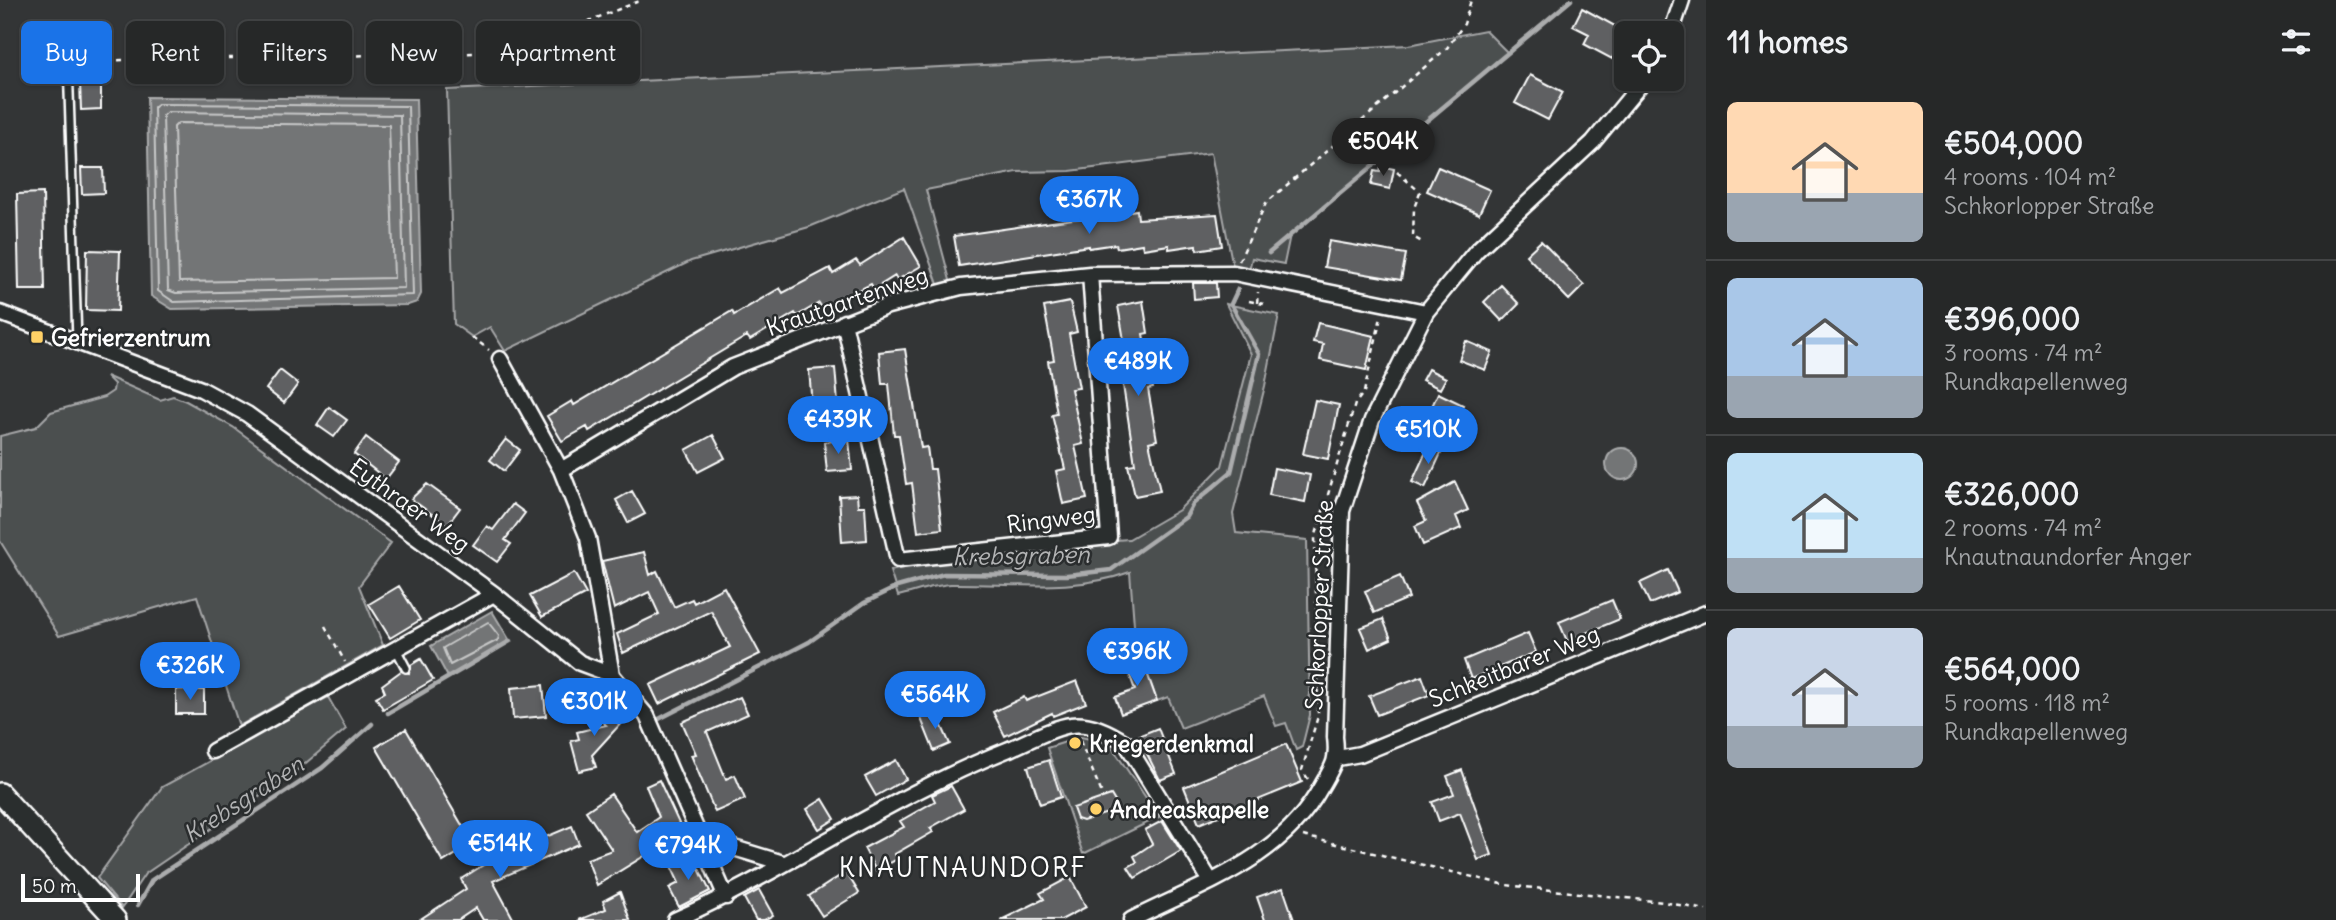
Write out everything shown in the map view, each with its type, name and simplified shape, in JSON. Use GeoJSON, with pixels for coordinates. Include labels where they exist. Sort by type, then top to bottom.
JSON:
{"type":"FeatureCollection","features":[{"type":"Feature","properties":{"kind":"main road"},"geometry":{"type":"LineString","coordinates":[[0,793],[116,920]]}},
{"type":"Feature","properties":{"kind":"street"},"geometry":{"type":"LineString","coordinates":[[1675,21],[1682,0]]}},
{"type":"Feature","properties":{"kind":"street","name":"Schkorlopper Straße"},"geometry":{"type":"LineString","coordinates":[[1338,758],[1335,737],[1342,511],[1372,420],[1426,312],[1476,251],[1593,142],[1635,91]]}},
{"type":"Feature","properties":{"kind":"street","name":"Krautgartenweg"},"geometry":{"type":"LineString","coordinates":[[561,470],[733,367],[888,306],[961,287],[1090,274],[1234,273],[1426,312]]}},
{"type":"Feature","properties":{"kind":"street","name":"Ringweg"},"geometry":{"type":"LineString","coordinates":[[844,323],[898,560],[1109,537],[1090,274]]}},
{"type":"Feature","properties":{"kind":"street","name":"Eythraer Weg"},"geometry":{"type":"LineString","coordinates":[[0,313],[201,389],[247,414],[494,594],[580,663],[612,675],[647,716],[726,897]]}},
{"type":"Feature","properties":{"kind":"street"},"geometry":{"type":"LineString","coordinates":[[499,359],[561,470],[588,538],[612,675]]}},
{"type":"Feature","properties":{"kind":"street"},"geometry":{"type":"LineString","coordinates":[[213,751],[494,594]]}},
{"type":"Feature","properties":{"kind":"street","name":"Schkeitbarer Weg"},"geometry":{"type":"LineString","coordinates":[[1338,758],[1360,754],[1706,613]]}},
{"type":"Feature","properties":{"kind":"street"},"geometry":{"type":"LineString","coordinates":[[675,920],[726,897],[900,799],[993,756],[1072,725],[1105,730],[1126,743],[1210,880]]}},
{"type":"Feature","properties":{"kind":"street"},"geometry":{"type":"LineString","coordinates":[[1131,920],[1254,860],[1289,832],[1307,812],[1338,758]]}},
{"type":"Feature","properties":{"kind":"street"},"geometry":{"type":"LineString","coordinates":[[701,838],[783,863]]}},
{"type":"Feature","properties":{"kind":"lane"},"geometry":{"type":"LineString","coordinates":[[69,84],[77,342]]}},
{"type":"Feature","properties":{"kind":"lane"},"geometry":{"type":"LineString","coordinates":[[396,649],[406,668]]}},
{"type":"Feature","properties":{"kind":"path"},"geometry":{"type":"LineString","coordinates":[[589,21],[642,0]]}},
{"type":"Feature","properties":{"kind":"path"},"geometry":{"type":"LineString","coordinates":[[1234,273],[1266,203],[1447,48],[1464,24],[1471,0]]}},
{"type":"Feature","properties":{"kind":"path"},"geometry":{"type":"LineString","coordinates":[[112,60],[476,53]]}},
{"type":"Feature","properties":{"kind":"path"},"geometry":{"type":"LineString","coordinates":[[1397,172],[1420,192],[1415,208],[1413,237],[1422,242]]}},
{"type":"Feature","properties":{"kind":"path"},"geometry":{"type":"LineString","coordinates":[[1249,301],[1264,304]]}},
{"type":"Feature","properties":{"kind":"path"},"geometry":{"type":"LineString","coordinates":[[472,337],[499,359]]}},
{"type":"Feature","properties":{"kind":"path"},"geometry":{"type":"LineString","coordinates":[[325,626],[351,674]]}},
{"type":"Feature","properties":{"kind":"path"},"geometry":{"type":"LineString","coordinates":[[1079,738],[1103,796]]}},
{"type":"Feature","properties":{"kind":"path"},"geometry":{"type":"LineString","coordinates":[[1289,832],[1506,885],[1663,902],[1706,910]]}},
{"type":"Feature","properties":{"kind":"shaded area"},"geometry":{"type":"Polygon","coordinates":[[[1485,30],[1508,53],[1290,235],[1284,264],[1252,258],[1249,270],[1233,267],[1211,153],[1070,171],[1017,172],[926,190],[951,284],[939,287],[904,188],[809,227],[691,261],[505,351],[490,327],[472,337],[454,324],[447,90],[640,84],[640,81],[1409,45],[1485,30]]]}},
{"type":"Feature","properties":{"kind":"shaded area"},"geometry":{"type":"Polygon","coordinates":[[[1226,304],[1279,315],[1265,386],[1233,514],[1236,533],[1307,540],[1310,715],[1302,747],[1296,750],[1286,723],[1276,726],[1264,696],[1181,728],[1168,697],[1157,701],[1135,638],[1130,572],[1086,583],[1042,586],[945,585],[898,596],[890,571],[942,559],[1032,549],[1033,557],[1091,550],[1090,542],[1129,539],[1179,510],[1222,466],[1251,354],[1226,304]]]}},
{"type":"Feature","properties":{"kind":"shaded area"},"geometry":{"type":"Polygon","coordinates":[[[106,376],[160,400],[173,396],[186,401],[233,427],[391,543],[359,586],[383,645],[239,726],[197,596],[59,636],[0,541],[0,436],[36,427],[51,412],[104,397],[113,391],[114,384],[106,376]]]}},
{"type":"Feature","properties":{"kind":"shaded area"},"geometry":{"type":"Polygon","coordinates":[[[328,697],[346,729],[300,768],[145,874],[122,908],[97,878],[162,787],[328,697]]]}},
{"type":"Feature","properties":{"kind":"shaded area"},"geometry":{"type":"Polygon","coordinates":[[[1081,737],[1109,743],[1159,817],[1083,854],[1047,748],[1081,737]]]}},
{"type":"Feature","properties":{"kind":"water"},"geometry":{"type":"Polygon","coordinates":[[[147,97],[416,99],[421,294],[417,302],[408,305],[172,309],[151,296],[147,97]]]}},
{"type":"Feature","properties":{"kind":"water"},"geometry":{"type":"Polygon","coordinates":[[[1622,448],[1633,453],[1638,464],[1633,475],[1622,480],[1611,475],[1606,464],[1611,453],[1622,448]]]}},
{"type":"Feature","properties":{"kind":"water"},"geometry":{"type":"Polygon","coordinates":[[[492,611],[510,641],[448,677],[431,646],[492,611]]]}},
{"type":"Feature","properties":{"kind":"building"},"geometry":{"type":"Polygon","coordinates":[[[1582,8],[1614,25],[1612,59],[1584,44],[1589,34],[1573,26],[1582,8]]]}},
{"type":"Feature","properties":{"kind":"building"},"geometry":{"type":"Polygon","coordinates":[[[1530,75],[1563,92],[1548,120],[1515,103],[1530,75]]]}},
{"type":"Feature","properties":{"kind":"building"},"geometry":{"type":"Polygon","coordinates":[[[80,84],[101,84],[101,109],[81,110],[80,84]]]}},
{"type":"Feature","properties":{"kind":"building"},"geometry":{"type":"Polygon","coordinates":[[[1381,166],[1394,169],[1390,189],[1371,185],[1374,171],[1380,172],[1381,166]]]}},
{"type":"Feature","properties":{"kind":"building"},"geometry":{"type":"Polygon","coordinates":[[[1438,167],[1490,190],[1479,214],[1427,191],[1438,167]]]}},
{"type":"Feature","properties":{"kind":"building"},"geometry":{"type":"Polygon","coordinates":[[[81,168],[103,168],[104,193],[82,194],[81,168]]]}},
{"type":"Feature","properties":{"kind":"building"},"geometry":{"type":"Polygon","coordinates":[[[43,193],[45,290],[19,290],[17,194],[43,193]]]}},
{"type":"Feature","properties":{"kind":"building"},"geometry":{"type":"Polygon","coordinates":[[[1137,210],[1138,219],[1217,214],[1222,246],[1197,250],[1196,245],[1169,249],[1169,245],[1143,249],[1142,244],[1117,248],[1116,244],[1089,246],[959,266],[954,236],[1137,210]]]}},
{"type":"Feature","properties":{"kind":"building"},"geometry":{"type":"Polygon","coordinates":[[[904,237],[921,266],[897,280],[895,276],[874,289],[871,284],[822,308],[819,303],[797,316],[795,313],[750,340],[747,336],[589,431],[587,427],[562,441],[547,416],[572,401],[574,405],[732,311],[734,315],[780,288],[783,293],[830,268],[833,274],[856,260],[860,265],[904,237]]]}},
{"type":"Feature","properties":{"kind":"building"},"geometry":{"type":"Polygon","coordinates":[[[1329,241],[1406,254],[1401,280],[1324,267],[1329,241]]]}},
{"type":"Feature","properties":{"kind":"building"},"geometry":{"type":"Polygon","coordinates":[[[1541,241],[1584,285],[1569,300],[1526,255],[1541,241]]]}},
{"type":"Feature","properties":{"kind":"building"},"geometry":{"type":"Polygon","coordinates":[[[87,250],[120,251],[118,311],[86,310],[87,250]]]}},
{"type":"Feature","properties":{"kind":"building"},"geometry":{"type":"Polygon","coordinates":[[[1193,283],[1216,283],[1217,297],[1194,299],[1193,283]]]}},
{"type":"Feature","properties":{"kind":"building"},"geometry":{"type":"Polygon","coordinates":[[[1501,285],[1519,304],[1502,321],[1484,302],[1501,285]]]}},
{"type":"Feature","properties":{"kind":"building"},"geometry":{"type":"Polygon","coordinates":[[[1143,301],[1148,333],[1143,334],[1153,388],[1148,389],[1157,440],[1149,442],[1160,491],[1135,496],[1128,465],[1135,464],[1119,359],[1127,357],[1118,306],[1143,301]]]}},
{"type":"Feature","properties":{"kind":"building"},"geometry":{"type":"Polygon","coordinates":[[[1070,302],[1077,332],[1069,334],[1079,388],[1071,389],[1083,444],[1075,446],[1087,499],[1063,504],[1056,471],[1065,469],[1052,415],[1057,414],[1048,361],[1054,360],[1044,307],[1070,302]]]}},
{"type":"Feature","properties":{"kind":"building"},"geometry":{"type":"Polygon","coordinates":[[[1318,323],[1374,336],[1366,370],[1320,360],[1323,344],[1313,342],[1318,323]]]}},
{"type":"Feature","properties":{"kind":"building"},"geometry":{"type":"Polygon","coordinates":[[[1466,341],[1492,352],[1485,370],[1459,360],[1466,341]]]}},
{"type":"Feature","properties":{"kind":"building"},"geometry":{"type":"Polygon","coordinates":[[[905,349],[921,448],[927,447],[930,469],[935,469],[942,529],[918,532],[912,483],[906,484],[899,435],[894,435],[889,384],[882,384],[879,352],[905,349]]]}},
{"type":"Feature","properties":{"kind":"building"},"geometry":{"type":"Polygon","coordinates":[[[835,368],[838,403],[812,405],[809,370],[835,368]]]}},
{"type":"Feature","properties":{"kind":"building"},"geometry":{"type":"Polygon","coordinates":[[[1428,369],[1446,378],[1440,389],[1422,380],[1428,369]]]}},
{"type":"Feature","properties":{"kind":"building"},"geometry":{"type":"Polygon","coordinates":[[[280,370],[298,384],[284,403],[266,389],[280,370]]]}},
{"type":"Feature","properties":{"kind":"building"},"geometry":{"type":"Polygon","coordinates":[[[1438,393],[1463,405],[1453,426],[1428,415],[1438,393]]]}},
{"type":"Feature","properties":{"kind":"building"},"geometry":{"type":"Polygon","coordinates":[[[1315,400],[1339,405],[1328,459],[1303,454],[1315,400]]]}},
{"type":"Feature","properties":{"kind":"building"},"geometry":{"type":"Polygon","coordinates":[[[329,407],[347,420],[334,437],[317,425],[329,407]]]}},
{"type":"Feature","properties":{"kind":"building"},"geometry":{"type":"Polygon","coordinates":[[[713,435],[725,458],[698,472],[686,450],[713,435]]]}},
{"type":"Feature","properties":{"kind":"building"},"geometry":{"type":"Polygon","coordinates":[[[366,437],[399,462],[386,479],[354,454],[366,437]]]}},
{"type":"Feature","properties":{"kind":"building"},"geometry":{"type":"Polygon","coordinates":[[[506,439],[520,450],[504,471],[490,460],[506,439]]]}},
{"type":"Feature","properties":{"kind":"building"},"geometry":{"type":"Polygon","coordinates":[[[849,439],[852,470],[827,472],[824,442],[849,439]]]}},
{"type":"Feature","properties":{"kind":"building"},"geometry":{"type":"Polygon","coordinates":[[[1430,443],[1443,449],[1425,488],[1412,482],[1430,443]]]}},
{"type":"Feature","properties":{"kind":"building"},"geometry":{"type":"Polygon","coordinates":[[[1274,468],[1310,475],[1305,502],[1269,495],[1274,468]]]}},
{"type":"Feature","properties":{"kind":"building"},"geometry":{"type":"Polygon","coordinates":[[[1455,482],[1468,510],[1456,516],[1461,528],[1423,545],[1415,526],[1426,521],[1417,503],[1455,482]]]}},
{"type":"Feature","properties":{"kind":"building"},"geometry":{"type":"Polygon","coordinates":[[[427,484],[460,508],[447,525],[411,499],[427,484]]]}},
{"type":"Feature","properties":{"kind":"building"},"geometry":{"type":"Polygon","coordinates":[[[632,491],[645,514],[628,523],[616,500],[632,491]]]}},
{"type":"Feature","properties":{"kind":"building"},"geometry":{"type":"Polygon","coordinates":[[[857,495],[858,506],[865,506],[867,540],[842,542],[839,496],[857,495]]]}},
{"type":"Feature","properties":{"kind":"building"},"geometry":{"type":"Polygon","coordinates":[[[513,504],[525,513],[505,540],[511,544],[497,562],[473,545],[487,526],[493,530],[513,504]]]}},
{"type":"Feature","properties":{"kind":"building"},"geometry":{"type":"Polygon","coordinates":[[[644,552],[650,575],[657,571],[674,607],[692,599],[694,603],[724,587],[760,654],[659,704],[650,685],[730,647],[711,611],[623,653],[617,634],[659,614],[649,592],[614,609],[602,561],[644,552]]]}},
{"type":"Feature","properties":{"kind":"building"},"geometry":{"type":"Polygon","coordinates":[[[1668,570],[1678,592],[1650,604],[1640,583],[1668,570]]]}},
{"type":"Feature","properties":{"kind":"building"},"geometry":{"type":"Polygon","coordinates":[[[574,573],[586,594],[542,617],[530,596],[574,573]]]}},
{"type":"Feature","properties":{"kind":"building"},"geometry":{"type":"Polygon","coordinates":[[[1400,576],[1409,598],[1374,613],[1365,591],[1400,576]]]}},
{"type":"Feature","properties":{"kind":"building"},"geometry":{"type":"Polygon","coordinates":[[[399,586],[420,620],[390,638],[369,604],[399,586]]]}},
{"type":"Feature","properties":{"kind":"building"},"geometry":{"type":"Polygon","coordinates":[[[1612,600],[1620,619],[1567,641],[1559,622],[1612,600]]]}},
{"type":"Feature","properties":{"kind":"building"},"geometry":{"type":"Polygon","coordinates":[[[1383,619],[1391,639],[1369,649],[1360,628],[1383,619]]]}},
{"type":"Feature","properties":{"kind":"building"},"geometry":{"type":"Polygon","coordinates":[[[1528,633],[1536,652],[1471,679],[1464,660],[1528,633]]]}},
{"type":"Feature","properties":{"kind":"building"},"geometry":{"type":"Polygon","coordinates":[[[1141,656],[1157,701],[1121,714],[1115,697],[1135,690],[1125,662],[1141,656]]]}},
{"type":"Feature","properties":{"kind":"building"},"geometry":{"type":"Polygon","coordinates":[[[421,659],[433,680],[383,709],[376,697],[385,692],[382,685],[401,671],[409,673],[411,665],[421,659]]]}},
{"type":"Feature","properties":{"kind":"building"},"geometry":{"type":"Polygon","coordinates":[[[1422,676],[1429,695],[1377,715],[1369,696],[1422,676]]]}},
{"type":"Feature","properties":{"kind":"building"},"geometry":{"type":"Polygon","coordinates":[[[1077,681],[1086,703],[1053,716],[1052,713],[1005,736],[993,712],[1024,697],[1026,701],[1077,681]]]}},
{"type":"Feature","properties":{"kind":"building"},"geometry":{"type":"Polygon","coordinates":[[[543,685],[546,716],[513,719],[511,688],[543,685]]]}},
{"type":"Feature","properties":{"kind":"building"},"geometry":{"type":"Polygon","coordinates":[[[176,689],[204,690],[204,714],[176,714],[176,689]]]}},
{"type":"Feature","properties":{"kind":"building"},"geometry":{"type":"Polygon","coordinates":[[[740,697],[748,714],[707,732],[726,779],[735,775],[745,799],[715,812],[691,755],[696,754],[682,722],[740,697]]]}},
{"type":"Feature","properties":{"kind":"building"},"geometry":{"type":"Polygon","coordinates":[[[603,704],[623,721],[592,755],[596,767],[579,771],[571,741],[579,739],[577,732],[606,725],[594,715],[603,704]]]}},
{"type":"Feature","properties":{"kind":"building"},"geometry":{"type":"Polygon","coordinates":[[[935,711],[950,744],[934,751],[920,716],[935,711]]]}},
{"type":"Feature","properties":{"kind":"building"},"geometry":{"type":"Polygon","coordinates":[[[1158,728],[1176,774],[1160,780],[1138,736],[1158,728]]]}},
{"type":"Feature","properties":{"kind":"building"},"geometry":{"type":"Polygon","coordinates":[[[406,729],[473,844],[443,862],[376,747],[406,729]]]}},
{"type":"Feature","properties":{"kind":"building"},"geometry":{"type":"Polygon","coordinates":[[[1286,744],[1302,782],[1199,824],[1184,787],[1286,744]]]}},
{"type":"Feature","properties":{"kind":"building"},"geometry":{"type":"Polygon","coordinates":[[[896,760],[906,779],[876,796],[865,777],[896,760]]]}},
{"type":"Feature","properties":{"kind":"building"},"geometry":{"type":"Polygon","coordinates":[[[1049,760],[1061,797],[1040,804],[1028,767],[1049,760]]]}},
{"type":"Feature","properties":{"kind":"building"},"geometry":{"type":"Polygon","coordinates":[[[1462,770],[1492,855],[1478,860],[1460,813],[1439,821],[1432,802],[1454,794],[1447,776],[1462,770]]]}},
{"type":"Feature","properties":{"kind":"building"},"geometry":{"type":"Polygon","coordinates":[[[659,780],[683,832],[597,885],[587,859],[612,850],[586,811],[611,794],[637,832],[659,817],[646,786],[659,780]]]}},
{"type":"Feature","properties":{"kind":"building"},"geometry":{"type":"Polygon","coordinates":[[[951,786],[964,809],[930,828],[933,832],[895,854],[897,859],[876,871],[864,848],[904,827],[900,821],[935,801],[932,795],[951,786]]]}},
{"type":"Feature","properties":{"kind":"building","name":"Andreaskapelle"},"geometry":{"type":"Polygon","coordinates":[[[1111,795],[1117,805],[1111,812],[1083,821],[1077,819],[1073,808],[1111,795]]]}},
{"type":"Feature","properties":{"kind":"building"},"geometry":{"type":"Polygon","coordinates":[[[823,799],[835,819],[819,829],[807,809],[823,799]]]}},
{"type":"Feature","properties":{"kind":"building"},"geometry":{"type":"Polygon","coordinates":[[[1162,821],[1181,851],[1135,878],[1128,867],[1137,862],[1134,856],[1152,844],[1145,830],[1162,821]]]}},
{"type":"Feature","properties":{"kind":"building"},"geometry":{"type":"Polygon","coordinates":[[[572,826],[579,844],[493,881],[514,920],[483,920],[476,908],[458,920],[419,920],[466,889],[461,879],[493,859],[572,826]]]}},
{"type":"Feature","properties":{"kind":"building"},"geometry":{"type":"Polygon","coordinates":[[[692,855],[710,891],[679,907],[669,888],[679,883],[671,866],[692,855]]]}},
{"type":"Feature","properties":{"kind":"building"},"geometry":{"type":"Polygon","coordinates":[[[846,872],[859,893],[822,916],[809,896],[846,872]]]}},
{"type":"Feature","properties":{"kind":"building"},"geometry":{"type":"Polygon","coordinates":[[[1070,877],[1086,907],[1061,920],[1001,920],[1044,899],[1040,893],[1070,877]]]}},
{"type":"Feature","properties":{"kind":"building"},"geometry":{"type":"Polygon","coordinates":[[[1283,888],[1294,920],[1265,920],[1257,897],[1283,888]]]}},
{"type":"Feature","properties":{"kind":"building"},"geometry":{"type":"Polygon","coordinates":[[[759,890],[773,915],[764,920],[756,920],[744,898],[759,890]]]}},
{"type":"Feature","properties":{"kind":"building"},"geometry":{"type":"Polygon","coordinates":[[[620,892],[630,920],[579,920],[606,909],[603,901],[620,892]]]}},
{"type":"Feature","properties":{"kind":"waterway","name":"Krebsgraben"},"geometry":{"type":"LineString","coordinates":[[1269,253],[1571,0]]}},
{"type":"Feature","properties":{"kind":"waterway","name":"Krebsgraben"},"geometry":{"type":"LineString","coordinates":[[659,719],[809,642],[864,603],[897,587],[944,574],[1067,575],[1111,570],[1186,517],[1193,504],[1231,472],[1259,354],[1231,304],[1238,289]]}},
{"type":"Feature","properties":{"kind":"waterway","name":"Krebsgraben"},"geometry":{"type":"LineString","coordinates":[[388,713],[510,641]]}},
{"type":"Feature","properties":{"kind":"waterway","name":"Krebsgraben"},"geometry":{"type":"LineString","coordinates":[[138,905],[152,880],[322,768],[372,724]]}},
{"type":"Feature","properties":{"kind":"place","name":"Gefrierzentrum"},"geometry":{"type":"Point","coordinates":[37,337]}},
{"type":"Feature","properties":{"kind":"place","name":"Kriegerdenkmal"},"geometry":{"type":"Point","coordinates":[1075,743]}},
{"type":"Feature","properties":{"kind":"place","name":"Andreaskapelle"},"geometry":{"type":"Point","coordinates":[1096,809]}},
{"type":"Feature","properties":{"kind":"district","name":"KNAUTNAUNDORF"},"geometry":{"type":"Point","coordinates":[963,867]}}]}
